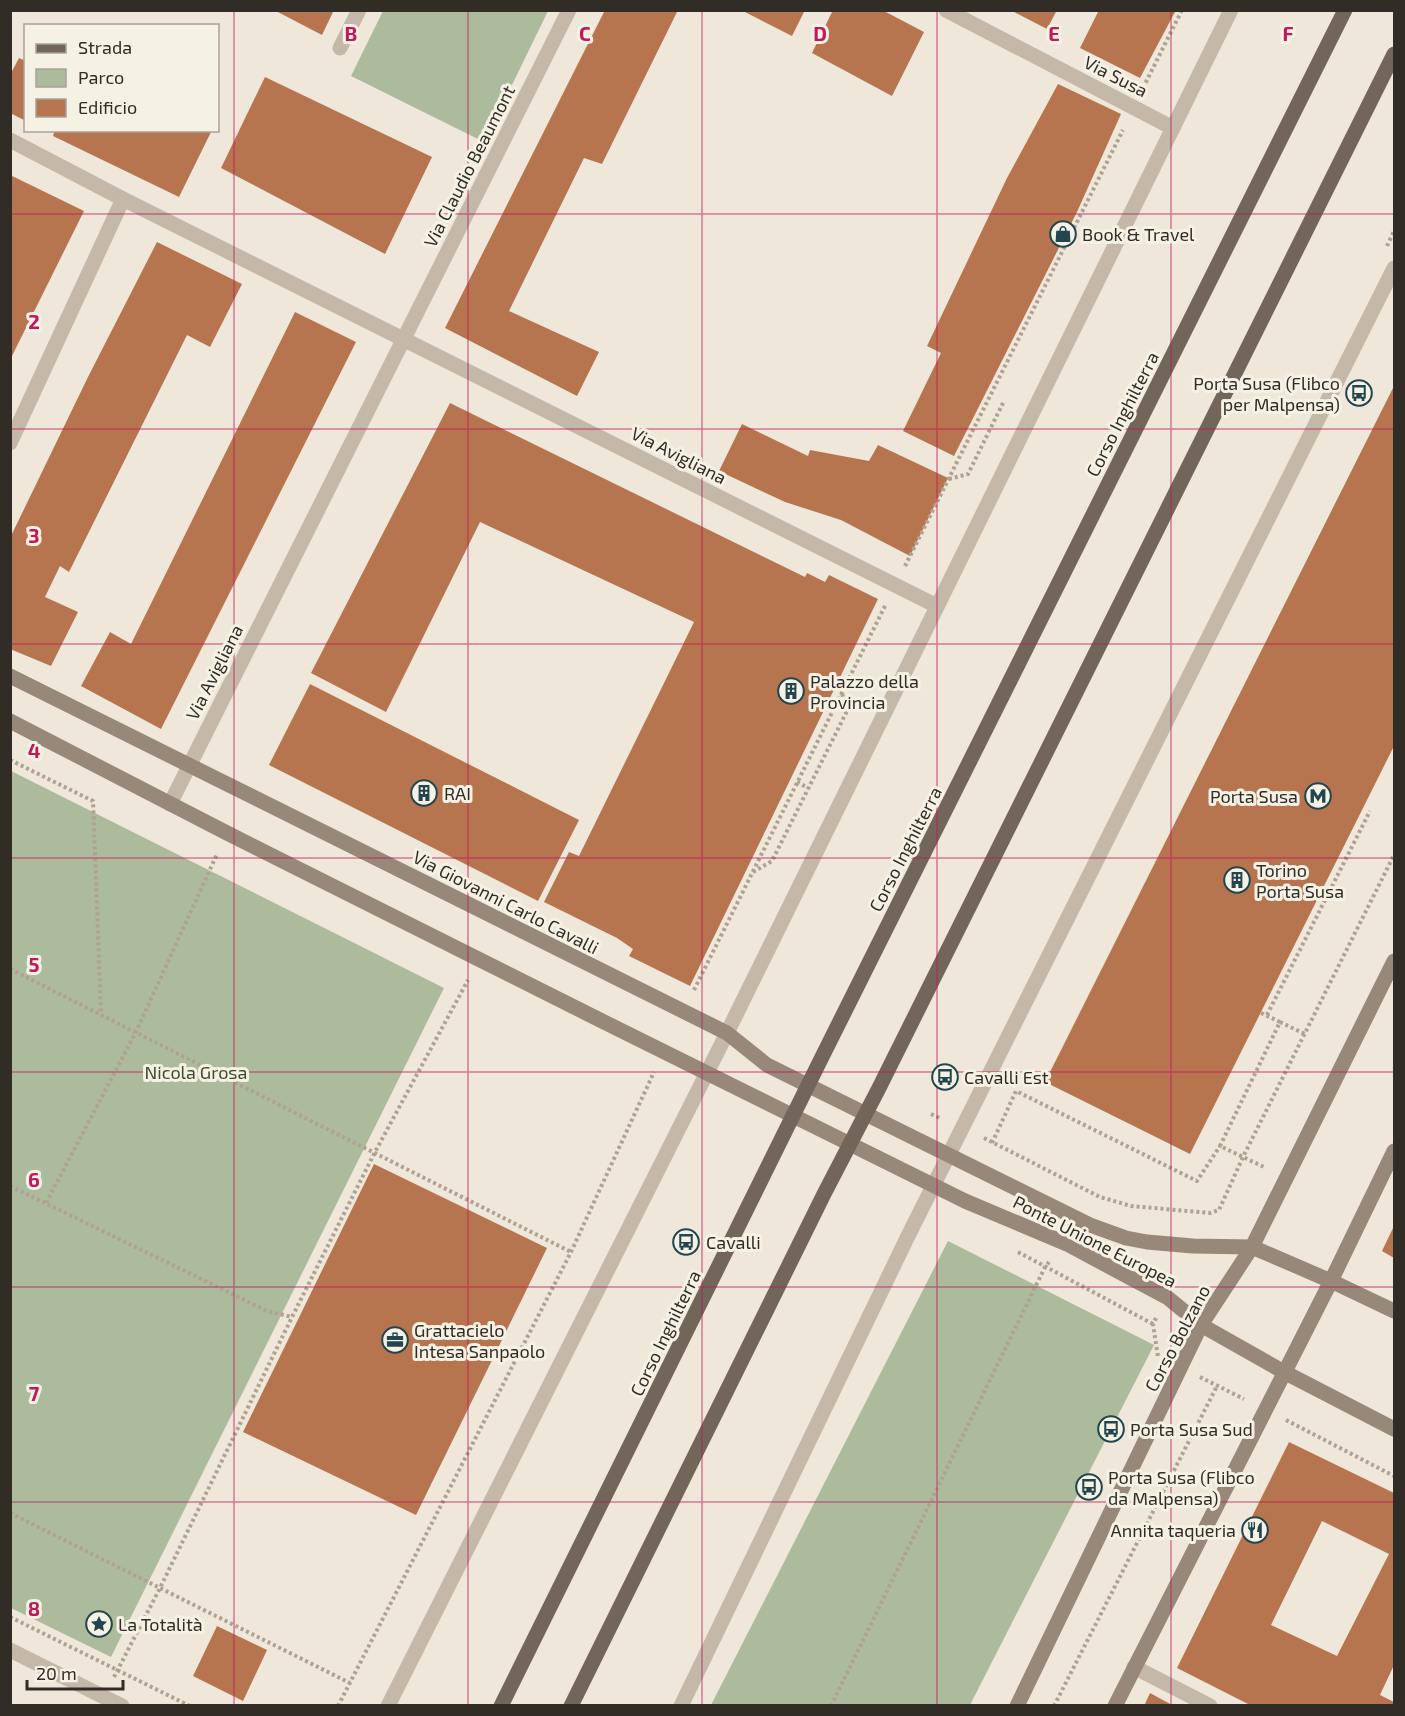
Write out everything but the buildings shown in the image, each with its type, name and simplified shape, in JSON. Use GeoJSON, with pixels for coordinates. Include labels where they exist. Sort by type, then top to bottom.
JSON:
{"type":"FeatureCollection","features":[{"type":"Feature","properties":{"kind":"main road","name":"Corso Inghilterra"},"geometry":{"type":"LineString","coordinates":[[501,1706],[808,1085],[1345,10]]}},
{"type":"Feature","properties":{"kind":"main road"},"geometry":{"type":"LineString","coordinates":[[571,1706],[1395,54]]}},
{"type":"Feature","properties":{"kind":"street"},"geometry":{"type":"LineString","coordinates":[[340,48],[359,10]]}},
{"type":"Feature","properties":{"kind":"street","name":"Via Claudio Beaumont"},"geometry":{"type":"LineString","coordinates":[[403,339],[569,10]]}},
{"type":"Feature","properties":{"kind":"street","name":"Via Susa"},"geometry":{"type":"LineString","coordinates":[[946,10],[1173,128]]}},
{"type":"Feature","properties":{"kind":"street"},"geometry":{"type":"LineString","coordinates":[[388,1706],[727,1033],[1231,10]]}},
{"type":"Feature","properties":{"kind":"street","name":"Via Avigliana"},"geometry":{"type":"LineString","coordinates":[[10,140],[123,199],[937,606]]}},
{"type":"Feature","properties":{"kind":"street"},"geometry":{"type":"LineString","coordinates":[[10,443],[123,199]]}},
{"type":"Feature","properties":{"kind":"street"},"geometry":{"type":"LineString","coordinates":[[681,1706],[961,1129],[1395,268]]}},
{"type":"Feature","properties":{"kind":"street","name":"Via Avigliana"},"geometry":{"type":"LineString","coordinates":[[188,765],[403,339]]}},
{"type":"Feature","properties":{"kind":"street","name":"Via Giovanni Carlo Cavalli"},"geometry":{"type":"LineString","coordinates":[[10,676],[727,1033],[767,1065],[980,1170]]}},
{"type":"Feature","properties":{"kind":"street"},"geometry":{"type":"LineString","coordinates":[[10,721],[227,833],[934,1185]]}},
{"type":"Feature","properties":{"kind":"street"},"geometry":{"type":"LineString","coordinates":[[170,804],[188,765]]}},
{"type":"Feature","properties":{"kind":"street","name":"Corso Bolzano"},"geometry":{"type":"LineString","coordinates":[[1017,1706],[1201,1325],[1252,1247],[1395,961]]}},
{"type":"Feature","properties":{"kind":"street"},"geometry":{"type":"LineString","coordinates":[[1115,1706],[1395,1150]]}},
{"type":"Feature","properties":{"kind":"street","name":"Ponte Unione Europea"},"geometry":{"type":"LineString","coordinates":[[980,1170],[1090,1225],[1126,1238],[1193,1246],[1252,1247]]}},
{"type":"Feature","properties":{"kind":"street","name":"Ponte Unione Europea"},"geometry":{"type":"LineString","coordinates":[[934,1185],[965,1201],[1067,1244],[1168,1298],[1201,1325],[1284,1372],[1395,1429]]}},
{"type":"Feature","properties":{"kind":"street"},"geometry":{"type":"LineString","coordinates":[[1252,1247],[1395,1311]]}},
{"type":"Feature","properties":{"kind":"street"},"geometry":{"type":"LineString","coordinates":[[10,1650],[123,1706]]}},
{"type":"Feature","properties":{"kind":"street"},"geometry":{"type":"LineString","coordinates":[[1134,1667],[1210,1706]]}},
{"type":"Feature","properties":{"kind":"path"},"geometry":{"type":"LineString","coordinates":[[681,1012],[1182,10]]}},
{"type":"Feature","properties":{"kind":"path"},"geometry":{"type":"LineString","coordinates":[[948,479],[968,474],[1004,401]]}},
{"type":"Feature","properties":{"kind":"path"},"geometry":{"type":"LineString","coordinates":[[752,872],[772,861],[846,713],[842,692]]}},
{"type":"Feature","properties":{"kind":"path"},"geometry":{"type":"LineString","coordinates":[[10,760],[93,801],[101,1014]]}},
{"type":"Feature","properties":{"kind":"path"},"geometry":{"type":"LineString","coordinates":[[797,782],[808,788]]}},
{"type":"Feature","properties":{"kind":"path"},"geometry":{"type":"LineString","coordinates":[[1267,1016],[1370,811]]}},
{"type":"Feature","properties":{"kind":"path"},"geometry":{"type":"LineString","coordinates":[[46,1203],[136,1032],[227,833]]}},
{"type":"Feature","properties":{"kind":"path"},"geometry":{"type":"LineString","coordinates":[[931,1114],[993,1141],[1100,1197],[1131,1206],[1210,1213],[1220,1210],[1243,1157],[1395,855]]}},
{"type":"Feature","properties":{"kind":"path"},"geometry":{"type":"LineString","coordinates":[[104,1696],[160,1588],[375,1152],[479,959]]}},
{"type":"Feature","properties":{"kind":"path"},"geometry":{"type":"LineString","coordinates":[[10,969],[571,1252]]}},
{"type":"Feature","properties":{"kind":"path"},"geometry":{"type":"LineString","coordinates":[[1261,1013],[1305,1034]]}},
{"type":"Feature","properties":{"kind":"path"},"geometry":{"type":"LineString","coordinates":[[1016,1091],[1197,1181],[1220,1146],[1280,1022]]}},
{"type":"Feature","properties":{"kind":"path"},"geometry":{"type":"LineString","coordinates":[[338,1706],[571,1252],[664,1051]]}},
{"type":"Feature","properties":{"kind":"path"},"geometry":{"type":"LineString","coordinates":[[1220,1146],[1286,1178]]}},
{"type":"Feature","properties":{"kind":"path"},"geometry":{"type":"LineString","coordinates":[[10,1186],[267,1311],[292,1317]]}},
{"type":"Feature","properties":{"kind":"path"},"geometry":{"type":"LineString","coordinates":[[831,1706],[1045,1267],[1067,1244]]}},
{"type":"Feature","properties":{"kind":"path"},"geometry":{"type":"LineString","coordinates":[[1016,1251],[1153,1324],[1157,1357]]}},
{"type":"Feature","properties":{"kind":"path"},"geometry":{"type":"LineString","coordinates":[[1054,1706],[1217,1386]]}},
{"type":"Feature","properties":{"kind":"path"},"geometry":{"type":"LineString","coordinates":[[10,1513],[350,1683]]}},
{"type":"Feature","properties":{"kind":"path"},"geometry":{"type":"LineString","coordinates":[[10,1617],[190,1706]]}},
{"type":"Feature","properties":{"kind":"green space"},"geometry":{"type":"Polygon","coordinates":[[[383,11],[548,11],[484,142],[351,76],[383,11]]]}},
{"type":"Feature","properties":{"kind":"green space","name":"Nicola Grosa"},"geometry":{"type":"Polygon","coordinates":[[[11,771],[444,988],[111,1657],[11,1608],[11,771]]]}},
{"type":"Feature","properties":{"kind":"green space"},"geometry":{"type":"Polygon","coordinates":[[[948,1241],[1154,1345],[970,1705],[711,1705],[948,1241]]]}},
{"type":"Feature","properties":{"kind":"place","name":"Book & Travel"},"geometry":{"type":"Point","coordinates":[1063,234]}},
{"type":"Feature","properties":{"kind":"place","name":"Porta Susa (Flibco per Malpensa)"},"geometry":{"type":"Point","coordinates":[1359,393]}},
{"type":"Feature","properties":{"kind":"place","name":"Palazzo della Provincia"},"geometry":{"type":"Point","coordinates":[791,691]}},
{"type":"Feature","properties":{"kind":"place","name":"RAI"},"geometry":{"type":"Point","coordinates":[424,793]}},
{"type":"Feature","properties":{"kind":"place","name":"Porta Susa"},"geometry":{"type":"Point","coordinates":[1318,796]}},
{"type":"Feature","properties":{"kind":"place","name":"Torino Porta Susa"},"geometry":{"type":"Point","coordinates":[1237,880]}},
{"type":"Feature","properties":{"kind":"place","name":"Cavalli Est"},"geometry":{"type":"Point","coordinates":[945,1077]}},
{"type":"Feature","properties":{"kind":"place","name":"Cavalli"},"geometry":{"type":"Point","coordinates":[686,1242]}},
{"type":"Feature","properties":{"kind":"place","name":"Grattacielo Intesa Sanpaolo"},"geometry":{"type":"Point","coordinates":[395,1340]}},
{"type":"Feature","properties":{"kind":"place","name":"Porta Susa Sud"},"geometry":{"type":"Point","coordinates":[1111,1429]}},
{"type":"Feature","properties":{"kind":"place","name":"Porta Susa (Flibco da Malpensa)"},"geometry":{"type":"Point","coordinates":[1089,1487]}},
{"type":"Feature","properties":{"kind":"place","name":"Annita taqueria"},"geometry":{"type":"Point","coordinates":[1255,1530]}},
{"type":"Feature","properties":{"kind":"place","name":"La Totalità"},"geometry":{"type":"Point","coordinates":[99,1624]}}]}
